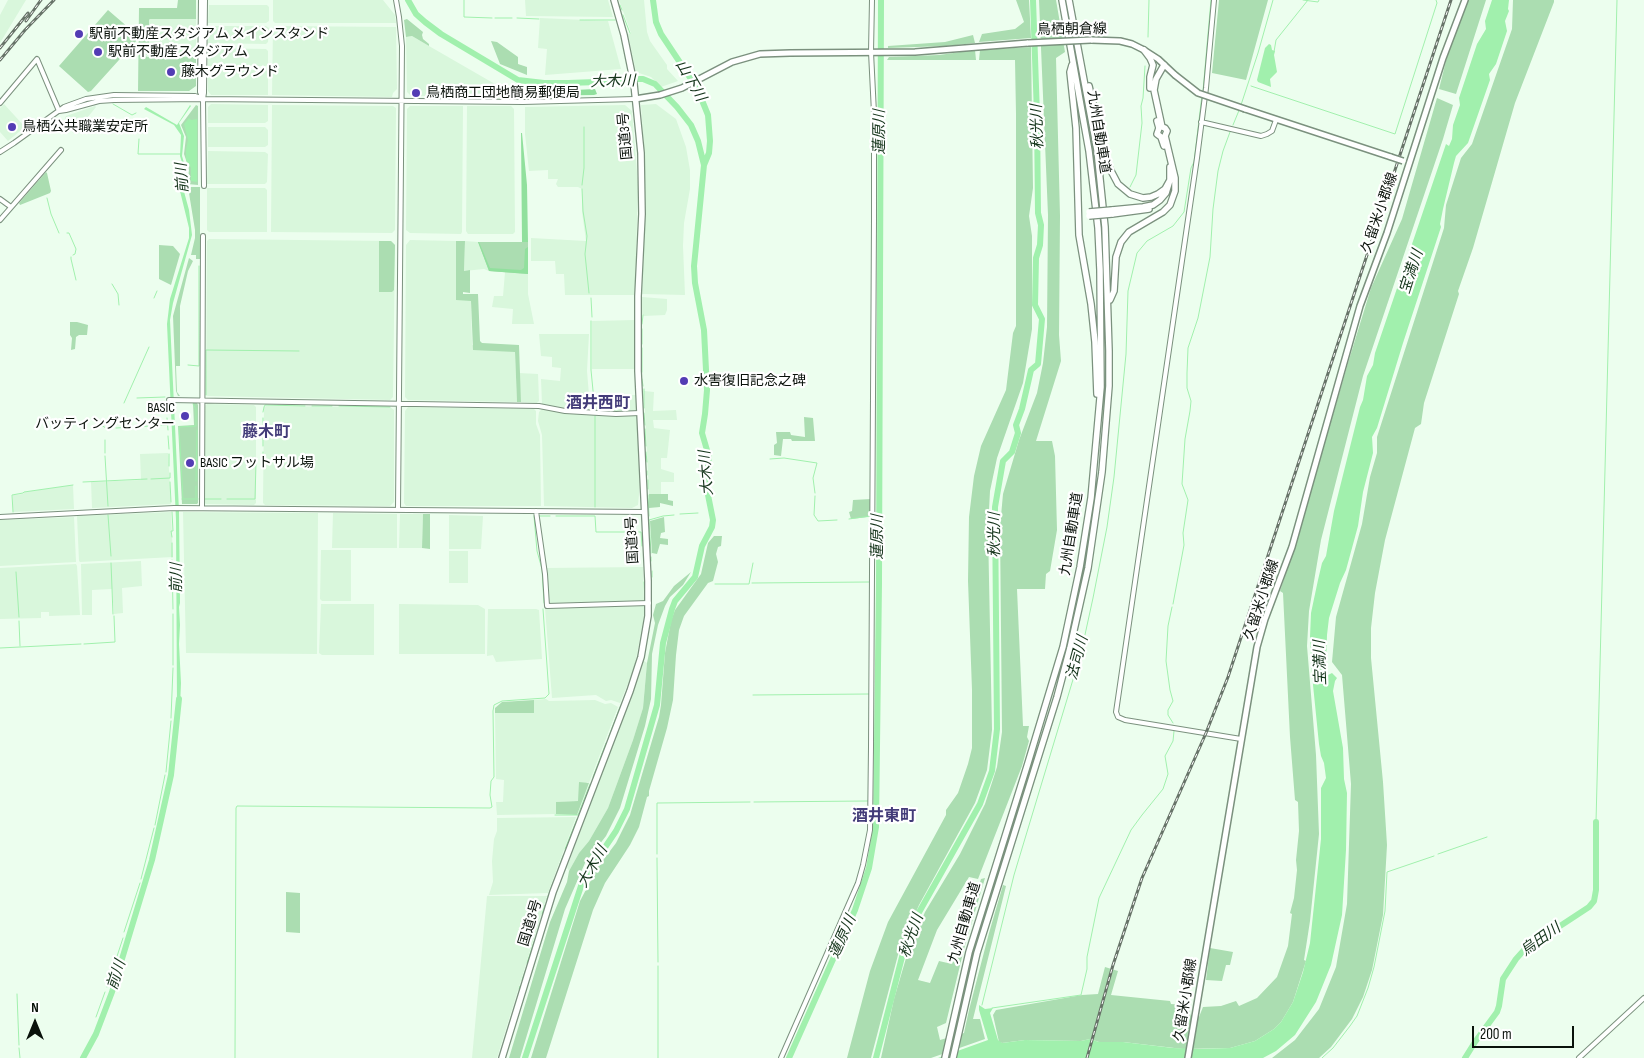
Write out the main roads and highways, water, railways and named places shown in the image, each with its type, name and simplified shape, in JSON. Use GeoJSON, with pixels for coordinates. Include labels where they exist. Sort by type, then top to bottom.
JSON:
{"type":"FeatureCollection","features":[{"type":"Feature","properties":{"kind":"highway","name":"国道3号"},"geometry":{"type":"LineString","coordinates":[[502,1058],[553,892],[634,682],[646,632],[648,603],[640,413],[638,304],[642,179],[634,84],[624,35],[614,0]]}},
{"type":"Feature","properties":{"kind":"highway","name":"九州自動車道"},"geometry":{"type":"LineString","coordinates":[[945,1058],[968,952],[1031,754],[1062,647],[1075,594],[1088,520],[1099,421],[1102,312],[1098,228],[1089,151],[1062,0]]}},
{"type":"Feature","properties":{"kind":"highway","name":"九州自動車道"},"geometry":{"type":"LineString","coordinates":[[953,1058],[977,953],[1057,697],[1080,604],[1095,522],[1104,455],[1109,386],[1109,302],[1105,227],[1097,150],[1069,0]]}},
{"type":"Feature","properties":{"kind":"highway"},"geometry":{"type":"LineString","coordinates":[[1071,11],[1104,152],[1112,176],[1124,190],[1143,198],[1158,194],[1165,189],[1170,180]]}},
{"type":"Feature","properties":{"kind":"highway"},"geometry":{"type":"LineString","coordinates":[[1144,50],[1153,65],[1150,83],[1151,98],[1160,128]]}},
{"type":"Feature","properties":{"kind":"highway"},"geometry":{"type":"LineString","coordinates":[[1073,61],[1070,72],[1076,128],[1079,235],[1091,304],[1099,421]]}},
{"type":"Feature","properties":{"kind":"highway"},"geometry":{"type":"LineString","coordinates":[[1109,302],[1114,291],[1116,257],[1121,242],[1129,232],[1158,216],[1170,205],[1175,191],[1173,168],[1163,137],[1157,133],[1160,128],[1154,90],[1156,79],[1164,66]]}},
{"type":"Feature","properties":{"kind":"highway"},"geometry":{"type":"LineString","coordinates":[[1150,83],[1152,78],[1164,66]]}},
{"type":"Feature","properties":{"kind":"highway"},"geometry":{"type":"LineString","coordinates":[[1112,212],[1153,204],[1166,193],[1170,180],[1170,168],[1163,137]]}},
{"type":"Feature","properties":{"kind":"highway"},"geometry":{"type":"LineString","coordinates":[[1078,215],[1143,211],[1155,208],[1163,202],[1171,191],[1173,168]]}},
{"type":"Feature","properties":{"kind":"main road"},"geometry":{"type":"LineString","coordinates":[[1406,162],[1464,0]]}},
{"type":"Feature","properties":{"kind":"main road","name":"鳥栖朝倉線"},"geometry":{"type":"LineString","coordinates":[[635,99],[660,95],[682,88],[732,62],[760,54],[915,52],[1028,43],[1091,40],[1120,41],[1144,50],[1198,93],[1406,162]]}},
{"type":"Feature","properties":{"kind":"main road","name":"久留米小郡線"},"geometry":{"type":"LineString","coordinates":[[1188,1058],[1257,647],[1265,619],[1292,547],[1360,306],[1387,233],[1406,162]]}},
{"type":"Feature","properties":{"kind":"water","name":"宝満川"},"geometry":{"type":"Polygon","coordinates":[[[1492,0],[1509,0],[1509,11],[1505,21],[1507,31],[1496,64],[1489,74],[1490,80],[1468,143],[1456,156],[1443,209],[1441,227],[1377,428],[1372,437],[1373,453],[1363,492],[1358,526],[1346,570],[1329,618],[1326,669],[1328,675],[1332,673],[1337,678],[1333,691],[1343,748],[1344,779],[1347,793],[1346,850],[1342,915],[1331,965],[1316,1002],[1295,1035],[1276,1051],[1263,1058],[938,1058],[988,1040],[979,1005],[985,1009],[993,1008],[990,1013],[998,1040],[1002,1043],[1025,1040],[1081,1041],[1090,1039],[1099,1042],[1123,1042],[1198,1049],[1230,1048],[1255,1041],[1274,1029],[1281,1022],[1293,1002],[1310,943],[1321,839],[1321,788],[1326,778],[1319,744],[1312,675],[1311,613],[1322,563],[1326,556],[1334,511],[1363,400],[1367,376],[1373,365],[1375,353],[1446,144],[1449,146],[1452,139],[1453,125],[1460,105],[1459,98],[1477,44],[1486,29],[1485,21],[1492,0]]]}},
{"type":"Feature","properties":{"kind":"water"},"geometry":{"type":"Polygon","coordinates":[[[1269,44],[1272,50],[1275,51],[1277,72],[1270,79],[1271,87],[1257,80],[1265,48],[1269,44]]]}},
{"type":"Feature","properties":{"kind":"water"},"geometry":{"type":"Polygon","coordinates":[[[190,105],[179,123],[184,136],[182,156],[187,173],[183,188],[189,210],[192,235],[170,320],[179,511],[179,644],[181,683],[180,707],[177,707],[176,520],[167,324],[170,299],[189,238],[189,228],[180,191],[185,172],[180,156],[181,135],[174,125],[144,109],[146,107],[177,125],[190,105]]]}},
{"type":"Feature","properties":{"kind":"water"},"geometry":{"type":"Polygon","coordinates":[[[189,118],[191,120],[197,119],[197,182],[191,181],[191,168],[186,160],[188,140],[184,124],[189,118]]]}},
{"type":"Feature","properties":{"kind":"waterway","name":"大木川"},"geometry":{"type":"LineString","coordinates":[[408,0],[416,14],[441,34],[518,80],[568,83],[643,79],[655,84],[691,125],[698,141],[704,165],[694,266],[695,283],[704,330],[707,390],[702,433],[709,457],[706,485],[713,520],[712,527],[702,546],[695,577],[675,601],[672,609],[663,643],[657,705],[627,809],[616,831],[581,886],[525,1058]]}},
{"type":"Feature","properties":{"kind":"waterway"},"geometry":{"type":"LineString","coordinates":[[464,0],[464,17],[492,18]]}},
{"type":"Feature","properties":{"kind":"waterway","name":"山下川"},"geometry":{"type":"LineString","coordinates":[[653,0],[656,22],[661,34],[697,88],[708,115],[710,141],[709,153],[704,165]]}},
{"type":"Feature","properties":{"kind":"waterway","name":"蓮原川"},"geometry":{"type":"LineString","coordinates":[[789,1058],[855,910],[869,868],[876,827],[879,583],[881,0]]}},
{"type":"Feature","properties":{"kind":"waterway","name":"秋光川"},"geometry":{"type":"LineString","coordinates":[[876,1058],[902,957],[913,923],[980,804],[992,771],[997,729],[995,507],[1003,461],[1012,452],[1018,433],[1016,425],[1022,409],[1031,370],[1038,364],[1042,319],[1035,305],[1036,258],[1040,245],[1041,225],[1038,213],[1033,0]]}},
{"type":"Feature","properties":{"kind":"waterway"},"geometry":{"type":"LineString","coordinates":[[1148,37],[1149,0]]}},
{"type":"Feature","properties":{"kind":"waterway"},"geometry":{"type":"LineString","coordinates":[[1203,91],[1211,0]]}},
{"type":"Feature","properties":{"kind":"waterway"},"geometry":{"type":"LineString","coordinates":[[1241,105],[1273,0]]}},
{"type":"Feature","properties":{"kind":"waterway"},"geometry":{"type":"LineString","coordinates":[[1303,0],[1318,2],[1319,0]]}},
{"type":"Feature","properties":{"kind":"waterway"},"geometry":{"type":"LineString","coordinates":[[1274,52],[1276,40],[1308,0]]}},
{"type":"Feature","properties":{"kind":"waterway"},"geometry":{"type":"LineString","coordinates":[[1251,86],[1395,134],[1437,3],[1436,0]]}},
{"type":"Feature","properties":{"kind":"waterway"},"geometry":{"type":"LineString","coordinates":[[1596,822],[1617,0]]}},
{"type":"Feature","properties":{"kind":"waterway"},"geometry":{"type":"LineString","coordinates":[[620,5],[622,10]]}},
{"type":"Feature","properties":{"kind":"waterway"},"geometry":{"type":"LineString","coordinates":[[623,15],[630,33]]}},
{"type":"Feature","properties":{"kind":"waterway"},"geometry":{"type":"LineString","coordinates":[[495,18],[512,18]]}},
{"type":"Feature","properties":{"kind":"waterway"},"geometry":{"type":"LineString","coordinates":[[517,18],[539,19]]}},
{"type":"Feature","properties":{"kind":"waterway"},"geometry":{"type":"LineString","coordinates":[[580,20],[615,20]]}},
{"type":"Feature","properties":{"kind":"waterway"},"geometry":{"type":"LineString","coordinates":[[1130,187],[1136,175],[1142,123],[1141,106],[1145,66]]}},
{"type":"Feature","properties":{"kind":"waterway","name":"法司川"},"geometry":{"type":"LineString","coordinates":[[982,1005],[1014,875],[1081,653],[1093,598],[1107,527],[1114,477],[1126,354],[1128,291],[1137,253],[1147,241],[1173,226],[1184,212],[1191,168],[1194,162],[1202,95]]}},
{"type":"Feature","properties":{"kind":"waterway"},"geometry":{"type":"LineString","coordinates":[[113,104],[132,115],[136,113]]}},
{"type":"Feature","properties":{"kind":"waterway"},"geometry":{"type":"LineString","coordinates":[[1233,125],[1240,108]]}},
{"type":"Feature","properties":{"kind":"waterway"},"geometry":{"type":"LineString","coordinates":[[582,185],[584,127]]}},
{"type":"Feature","properties":{"kind":"waterway"},"geometry":{"type":"LineString","coordinates":[[1173,604],[1184,545],[1183,533],[1188,500],[1182,484],[1185,439],[1191,401],[1187,388],[1188,348],[1198,318],[1210,257],[1218,171],[1230,132]]}},
{"type":"Feature","properties":{"kind":"waterway"},"geometry":{"type":"LineString","coordinates":[[139,139],[138,154],[181,154]]}},
{"type":"Feature","properties":{"kind":"waterway"},"geometry":{"type":"LineString","coordinates":[[582,189],[587,236],[585,254],[589,293]]}},
{"type":"Feature","properties":{"kind":"waterway"},"geometry":{"type":"LineString","coordinates":[[47,198],[59,233]]}},
{"type":"Feature","properties":{"kind":"waterway"},"geometry":{"type":"LineString","coordinates":[[67,233],[69,233],[76,249],[73,255]]}},
{"type":"Feature","properties":{"kind":"waterway"},"geometry":{"type":"LineString","coordinates":[[71,257],[76,280]]}},
{"type":"Feature","properties":{"kind":"waterway"},"geometry":{"type":"LineString","coordinates":[[188,365],[199,366],[199,266]]}},
{"type":"Feature","properties":{"kind":"waterway"},"geometry":{"type":"LineString","coordinates":[[112,284],[118,294],[119,305]]}},
{"type":"Feature","properties":{"kind":"waterway"},"geometry":{"type":"LineString","coordinates":[[154,298],[157,291]]}},
{"type":"Feature","properties":{"kind":"waterway"},"geometry":{"type":"LineString","coordinates":[[591,298],[592,317]]}},
{"type":"Feature","properties":{"kind":"waterway"},"geometry":{"type":"LineString","coordinates":[[642,324],[643,315]]}},
{"type":"Feature","properties":{"kind":"waterway"},"geometry":{"type":"LineString","coordinates":[[591,321],[591,370],[595,411]]}},
{"type":"Feature","properties":{"kind":"waterway"},"geometry":{"type":"LineString","coordinates":[[642,329],[642,344]]}},
{"type":"Feature","properties":{"kind":"waterway"},"geometry":{"type":"LineString","coordinates":[[124,403],[149,347]]}},
{"type":"Feature","properties":{"kind":"waterway"},"geometry":{"type":"LineString","coordinates":[[642,348],[642,372]]}},
{"type":"Feature","properties":{"kind":"waterway"},"geometry":{"type":"LineString","coordinates":[[206,395],[206,350],[299,351]]}},
{"type":"Feature","properties":{"kind":"waterway"},"geometry":{"type":"LineString","coordinates":[[642,379],[643,386]]}},
{"type":"Feature","properties":{"kind":"waterway"},"geometry":{"type":"LineString","coordinates":[[644,389],[644,408]]}},
{"type":"Feature","properties":{"kind":"waterway"},"geometry":{"type":"LineString","coordinates":[[137,398],[165,397]]}},
{"type":"Feature","properties":{"kind":"waterway"},"geometry":{"type":"LineString","coordinates":[[166,402],[167,412]]}},
{"type":"Feature","properties":{"kind":"waterway"},"geometry":{"type":"LineString","coordinates":[[183,498],[179,427],[196,426],[196,409],[193,404]]}},
{"type":"Feature","properties":{"kind":"waterway"},"geometry":{"type":"LineString","coordinates":[[263,412],[265,405],[305,406]]}},
{"type":"Feature","properties":{"kind":"waterway"},"geometry":{"type":"LineString","coordinates":[[543,405],[550,406]]}},
{"type":"Feature","properties":{"kind":"waterway"},"geometry":{"type":"LineString","coordinates":[[312,406],[332,406]]}},
{"type":"Feature","properties":{"kind":"waterway"},"geometry":{"type":"LineString","coordinates":[[339,406],[390,407]]}},
{"type":"Feature","properties":{"kind":"waterway"},"geometry":{"type":"LineString","coordinates":[[558,408],[586,410]]}},
{"type":"Feature","properties":{"kind":"waterway"},"geometry":{"type":"LineString","coordinates":[[644,413],[645,425]]}},
{"type":"Feature","properties":{"kind":"waterway"},"geometry":{"type":"LineString","coordinates":[[595,416],[595,507]]}},
{"type":"Feature","properties":{"kind":"waterway"},"geometry":{"type":"LineString","coordinates":[[167,418],[168,430]]}},
{"type":"Feature","properties":{"kind":"waterway"},"geometry":{"type":"LineString","coordinates":[[263,418],[263,446]]}},
{"type":"Feature","properties":{"kind":"waterway"},"geometry":{"type":"LineString","coordinates":[[94,421],[106,428]]}},
{"type":"Feature","properties":{"kind":"waterway"},"geometry":{"type":"LineString","coordinates":[[116,428],[168,425]]}},
{"type":"Feature","properties":{"kind":"waterway"},"geometry":{"type":"LineString","coordinates":[[645,429],[646,446]]}},
{"type":"Feature","properties":{"kind":"waterway"},"geometry":{"type":"LineString","coordinates":[[196,481],[197,430]]}},
{"type":"Feature","properties":{"kind":"waterway"},"geometry":{"type":"LineString","coordinates":[[168,436],[169,449]]}},
{"type":"Feature","properties":{"kind":"waterway"},"geometry":{"type":"LineString","coordinates":[[105,440],[105,453]]}},
{"type":"Feature","properties":{"kind":"waterway"},"geometry":{"type":"LineString","coordinates":[[263,452],[263,462]]}},
{"type":"Feature","properties":{"kind":"waterway"},"geometry":{"type":"LineString","coordinates":[[646,452],[647,462]]}},
{"type":"Feature","properties":{"kind":"waterway"},"geometry":{"type":"LineString","coordinates":[[169,454],[169,466]]}},
{"type":"Feature","properties":{"kind":"waterway"},"geometry":{"type":"LineString","coordinates":[[105,456],[108,506]]}},
{"type":"Feature","properties":{"kind":"waterway"},"geometry":{"type":"LineString","coordinates":[[770,459],[784,458],[817,463],[813,478],[815,493]]}},
{"type":"Feature","properties":{"kind":"waterway"},"geometry":{"type":"LineString","coordinates":[[227,499],[255,499],[256,463]]}},
{"type":"Feature","properties":{"kind":"waterway"},"geometry":{"type":"LineString","coordinates":[[151,479],[170,478],[170,473]]}},
{"type":"Feature","properties":{"kind":"waterway"},"geometry":{"type":"LineString","coordinates":[[83,482],[147,479]]}},
{"type":"Feature","properties":{"kind":"waterway"},"geometry":{"type":"LineString","coordinates":[[648,480],[648,489]]}},
{"type":"Feature","properties":{"kind":"waterway"},"geometry":{"type":"LineString","coordinates":[[170,482],[171,502]]}},
{"type":"Feature","properties":{"kind":"waterway"},"geometry":{"type":"LineString","coordinates":[[13,512],[12,495],[73,485]]}},
{"type":"Feature","properties":{"kind":"waterway"},"geometry":{"type":"LineString","coordinates":[[196,486],[196,498]]}},
{"type":"Feature","properties":{"kind":"waterway"},"geometry":{"type":"LineString","coordinates":[[648,495],[649,516]]}},
{"type":"Feature","properties":{"kind":"waterway"},"geometry":{"type":"LineString","coordinates":[[815,496],[814,515],[818,521],[837,520]]}},
{"type":"Feature","properties":{"kind":"waterway"},"geometry":{"type":"LineString","coordinates":[[182,499],[198,499]]}},
{"type":"Feature","properties":{"kind":"waterway"},"geometry":{"type":"LineString","coordinates":[[205,499],[221,499]]}},
{"type":"Feature","properties":{"kind":"waterway"},"geometry":{"type":"LineString","coordinates":[[172,512],[172,537]]}},
{"type":"Feature","properties":{"kind":"waterway"},"geometry":{"type":"LineString","coordinates":[[680,514],[698,513]]}},
{"type":"Feature","properties":{"kind":"waterway"},"geometry":{"type":"LineString","coordinates":[[108,515],[111,556]]}},
{"type":"Feature","properties":{"kind":"waterway"},"geometry":{"type":"LineString","coordinates":[[651,553],[649,520],[674,515]]}},
{"type":"Feature","properties":{"kind":"waterway"},"geometry":{"type":"LineString","coordinates":[[534,516],[537,551],[542,569],[544,603]]}},
{"type":"Feature","properties":{"kind":"waterway"},"geometry":{"type":"LineString","coordinates":[[539,516],[550,516]]}},
{"type":"Feature","properties":{"kind":"waterway"},"geometry":{"type":"LineString","coordinates":[[556,516],[595,516],[596,532],[641,532],[642,546]]}},
{"type":"Feature","properties":{"kind":"waterway"},"geometry":{"type":"LineString","coordinates":[[849,519],[870,516]]}},
{"type":"Feature","properties":{"kind":"waterway"},"geometry":{"type":"LineString","coordinates":[[172,543],[172,557]]}},
{"type":"Feature","properties":{"kind":"waterway"},"geometry":{"type":"LineString","coordinates":[[172,560],[173,609]]}},
{"type":"Feature","properties":{"kind":"waterway"},"geometry":{"type":"LineString","coordinates":[[111,563],[113,614]]}},
{"type":"Feature","properties":{"kind":"waterway"},"geometry":{"type":"LineString","coordinates":[[715,584],[749,584],[753,563]]}},
{"type":"Feature","properties":{"kind":"waterway"},"geometry":{"type":"LineString","coordinates":[[652,571],[652,577]]}},
{"type":"Feature","properties":{"kind":"waterway"},"geometry":{"type":"LineString","coordinates":[[16,572],[19,617]]}},
{"type":"Feature","properties":{"kind":"waterway"},"geometry":{"type":"LineString","coordinates":[[644,582],[645,601]]}},
{"type":"Feature","properties":{"kind":"waterway"},"geometry":{"type":"LineString","coordinates":[[752,583],[870,582]]}},
{"type":"Feature","properties":{"kind":"waterway"},"geometry":{"type":"LineString","coordinates":[[1172,607],[1168,626],[1166,661],[1173,701],[1168,710],[1168,715],[1173,723]]}},
{"type":"Feature","properties":{"kind":"waterway"},"geometry":{"type":"LineString","coordinates":[[235,1058],[237,806],[492,807],[490,795],[491,781],[494,777],[494,705],[502,701],[545,698],[549,694],[543,609]]}},
{"type":"Feature","properties":{"kind":"waterway"},"geometry":{"type":"LineString","coordinates":[[173,614],[173,665]]}},
{"type":"Feature","properties":{"kind":"waterway"},"geometry":{"type":"LineString","coordinates":[[84,644],[115,642],[114,616]]}},
{"type":"Feature","properties":{"kind":"waterway"},"geometry":{"type":"LineString","coordinates":[[19,621],[20,646]]}},
{"type":"Feature","properties":{"kind":"waterway"},"geometry":{"type":"LineString","coordinates":[[640,645],[644,622]]}},
{"type":"Feature","properties":{"kind":"waterway"},"geometry":{"type":"LineString","coordinates":[[0,648],[81,644]]}},
{"type":"Feature","properties":{"kind":"waterway"},"geometry":{"type":"LineString","coordinates":[[636,665],[639,651]]}},
{"type":"Feature","properties":{"kind":"waterway"},"geometry":{"type":"LineString","coordinates":[[171,718],[173,668]]}},
{"type":"Feature","properties":{"kind":"waterway"},"geometry":{"type":"LineString","coordinates":[[622,703],[627,691]]}},
{"type":"Feature","properties":{"kind":"waterway"},"geometry":{"type":"LineString","coordinates":[[753,695],[870,694]]}},
{"type":"Feature","properties":{"kind":"waterway","name":"前川"},"geometry":{"type":"LineString","coordinates":[[83,1058],[96,1034],[112,992],[152,860],[171,775],[179,699]]}},
{"type":"Feature","properties":{"kind":"waterway"},"geometry":{"type":"LineString","coordinates":[[609,736],[620,707]]}},
{"type":"Feature","properties":{"kind":"waterway"},"geometry":{"type":"LineString","coordinates":[[166,772],[171,721]]}},
{"type":"Feature","properties":{"kind":"waterway"},"geometry":{"type":"LineString","coordinates":[[992,1008],[1081,995],[1099,898],[1131,830],[1163,789],[1168,774],[1165,756],[1173,741],[1174,731]]}},
{"type":"Feature","properties":{"kind":"waterway"},"geometry":{"type":"LineString","coordinates":[[593,777],[606,743]]}},
{"type":"Feature","properties":{"kind":"waterway"},"geometry":{"type":"LineString","coordinates":[[155,825],[165,775]]}},
{"type":"Feature","properties":{"kind":"waterway"},"geometry":{"type":"LineString","coordinates":[[555,815],[578,815],[590,784]]}},
{"type":"Feature","properties":{"kind":"waterway"},"geometry":{"type":"LineString","coordinates":[[754,802],[868,801]]}},
{"type":"Feature","properties":{"kind":"waterway"},"geometry":{"type":"LineString","coordinates":[[657,854],[657,803],[750,802]]}},
{"type":"Feature","properties":{"kind":"waterway"},"geometry":{"type":"LineString","coordinates":[[565,849],[577,819]]}},
{"type":"Feature","properties":{"kind":"waterway","name":"烏田川"},"geometry":{"type":"LineString","coordinates":[[1465,1058],[1497,1012],[1503,979],[1516,959],[1525,949],[1589,907],[1594,901],[1596,890],[1596,822]]}},
{"type":"Feature","properties":{"kind":"waterway"},"geometry":{"type":"LineString","coordinates":[[141,879],[154,828]]}},
{"type":"Feature","properties":{"kind":"waterway"},"geometry":{"type":"LineString","coordinates":[[1438,854],[1487,837]]}},
{"type":"Feature","properties":{"kind":"waterway"},"geometry":{"type":"LineString","coordinates":[[560,864],[563,856]]}},
{"type":"Feature","properties":{"kind":"waterway"},"geometry":{"type":"LineString","coordinates":[[1322,1058],[1333,1048],[1357,1016],[1368,988],[1385,911],[1387,872],[1434,856]]}},
{"type":"Feature","properties":{"kind":"waterway"},"geometry":{"type":"LineString","coordinates":[[657,858],[658,962]]}},
{"type":"Feature","properties":{"kind":"waterway"},"geometry":{"type":"LineString","coordinates":[[547,899],[554,880]]}},
{"type":"Feature","properties":{"kind":"waterway"},"geometry":{"type":"LineString","coordinates":[[124,932],[140,883]]}},
{"type":"Feature","properties":{"kind":"waterway"},"geometry":{"type":"LineString","coordinates":[[542,914],[545,905]]}},
{"type":"Feature","properties":{"kind":"waterway"},"geometry":{"type":"LineString","coordinates":[[107,987],[123,938]]}},
{"type":"Feature","properties":{"kind":"waterway"},"geometry":{"type":"LineString","coordinates":[[527,963],[535,939]]}},
{"type":"Feature","properties":{"kind":"waterway"},"geometry":{"type":"LineString","coordinates":[[658,966],[658,1058]]}},
{"type":"Feature","properties":{"kind":"waterway"},"geometry":{"type":"LineString","coordinates":[[522,980],[526,969]]}},
{"type":"Feature","properties":{"kind":"waterway"},"geometry":{"type":"LineString","coordinates":[[96,1017],[105,992]]}},
{"type":"Feature","properties":{"kind":"waterway"},"geometry":{"type":"LineString","coordinates":[[17,994],[19,1045]]}},
{"type":"Feature","properties":{"kind":"waterway"},"geometry":{"type":"LineString","coordinates":[[19,1048],[20,1058]]}},
{"type":"Feature","properties":{"kind":"railway"},"geometry":{"type":"LineString","coordinates":[[26,21],[41,0]]}},
{"type":"Feature","properties":{"kind":"railway"},"geometry":{"type":"LineString","coordinates":[[0,60],[54,0]]}},
{"type":"Feature","properties":{"kind":"railway"},"geometry":{"type":"LineString","coordinates":[[1087,1058],[1113,965],[1142,878],[1206,733],[1228,677],[1451,0]]}},
{"type":"Feature","properties":{"kind":"railway"},"geometry":{"type":"LineString","coordinates":[[0,48],[28,13]]}},
{"type":"Feature","properties":{"kind":"place","name":"駅前不動産スタジアム メインスタンド"},"geometry":{"type":"Point","coordinates":[79,34]}},
{"type":"Feature","properties":{"kind":"place","name":"駅前不動産スタジアム"},"geometry":{"type":"Point","coordinates":[98,52]}},
{"type":"Feature","properties":{"kind":"place","name":"藤木グラウンド"},"geometry":{"type":"Point","coordinates":[171,72]}},
{"type":"Feature","properties":{"kind":"place","name":"鳥栖商工団地簡易郵便局"},"geometry":{"type":"Point","coordinates":[416,93]}},
{"type":"Feature","properties":{"kind":"place","name":"鳥栖公共職業安定所"},"geometry":{"type":"Point","coordinates":[12,127]}},
{"type":"Feature","properties":{"kind":"place","name":"水害復旧記念之碑"},"geometry":{"type":"Point","coordinates":[684,381]}},
{"type":"Feature","properties":{"kind":"place","name":"BASIC バッティングセンター"},"geometry":{"type":"Point","coordinates":[185,416]}},
{"type":"Feature","properties":{"kind":"place","name":"BASIC フットサル場"},"geometry":{"type":"Point","coordinates":[190,463]}},
{"type":"Feature","properties":{"kind":"district","name":"酒井西町"},"geometry":{"type":"Point","coordinates":[598,404]}},
{"type":"Feature","properties":{"kind":"district","name":"藤木町"},"geometry":{"type":"Point","coordinates":[266,433]}},
{"type":"Feature","properties":{"kind":"district","name":"酒井東町"},"geometry":{"type":"Point","coordinates":[884,817]}}]}
